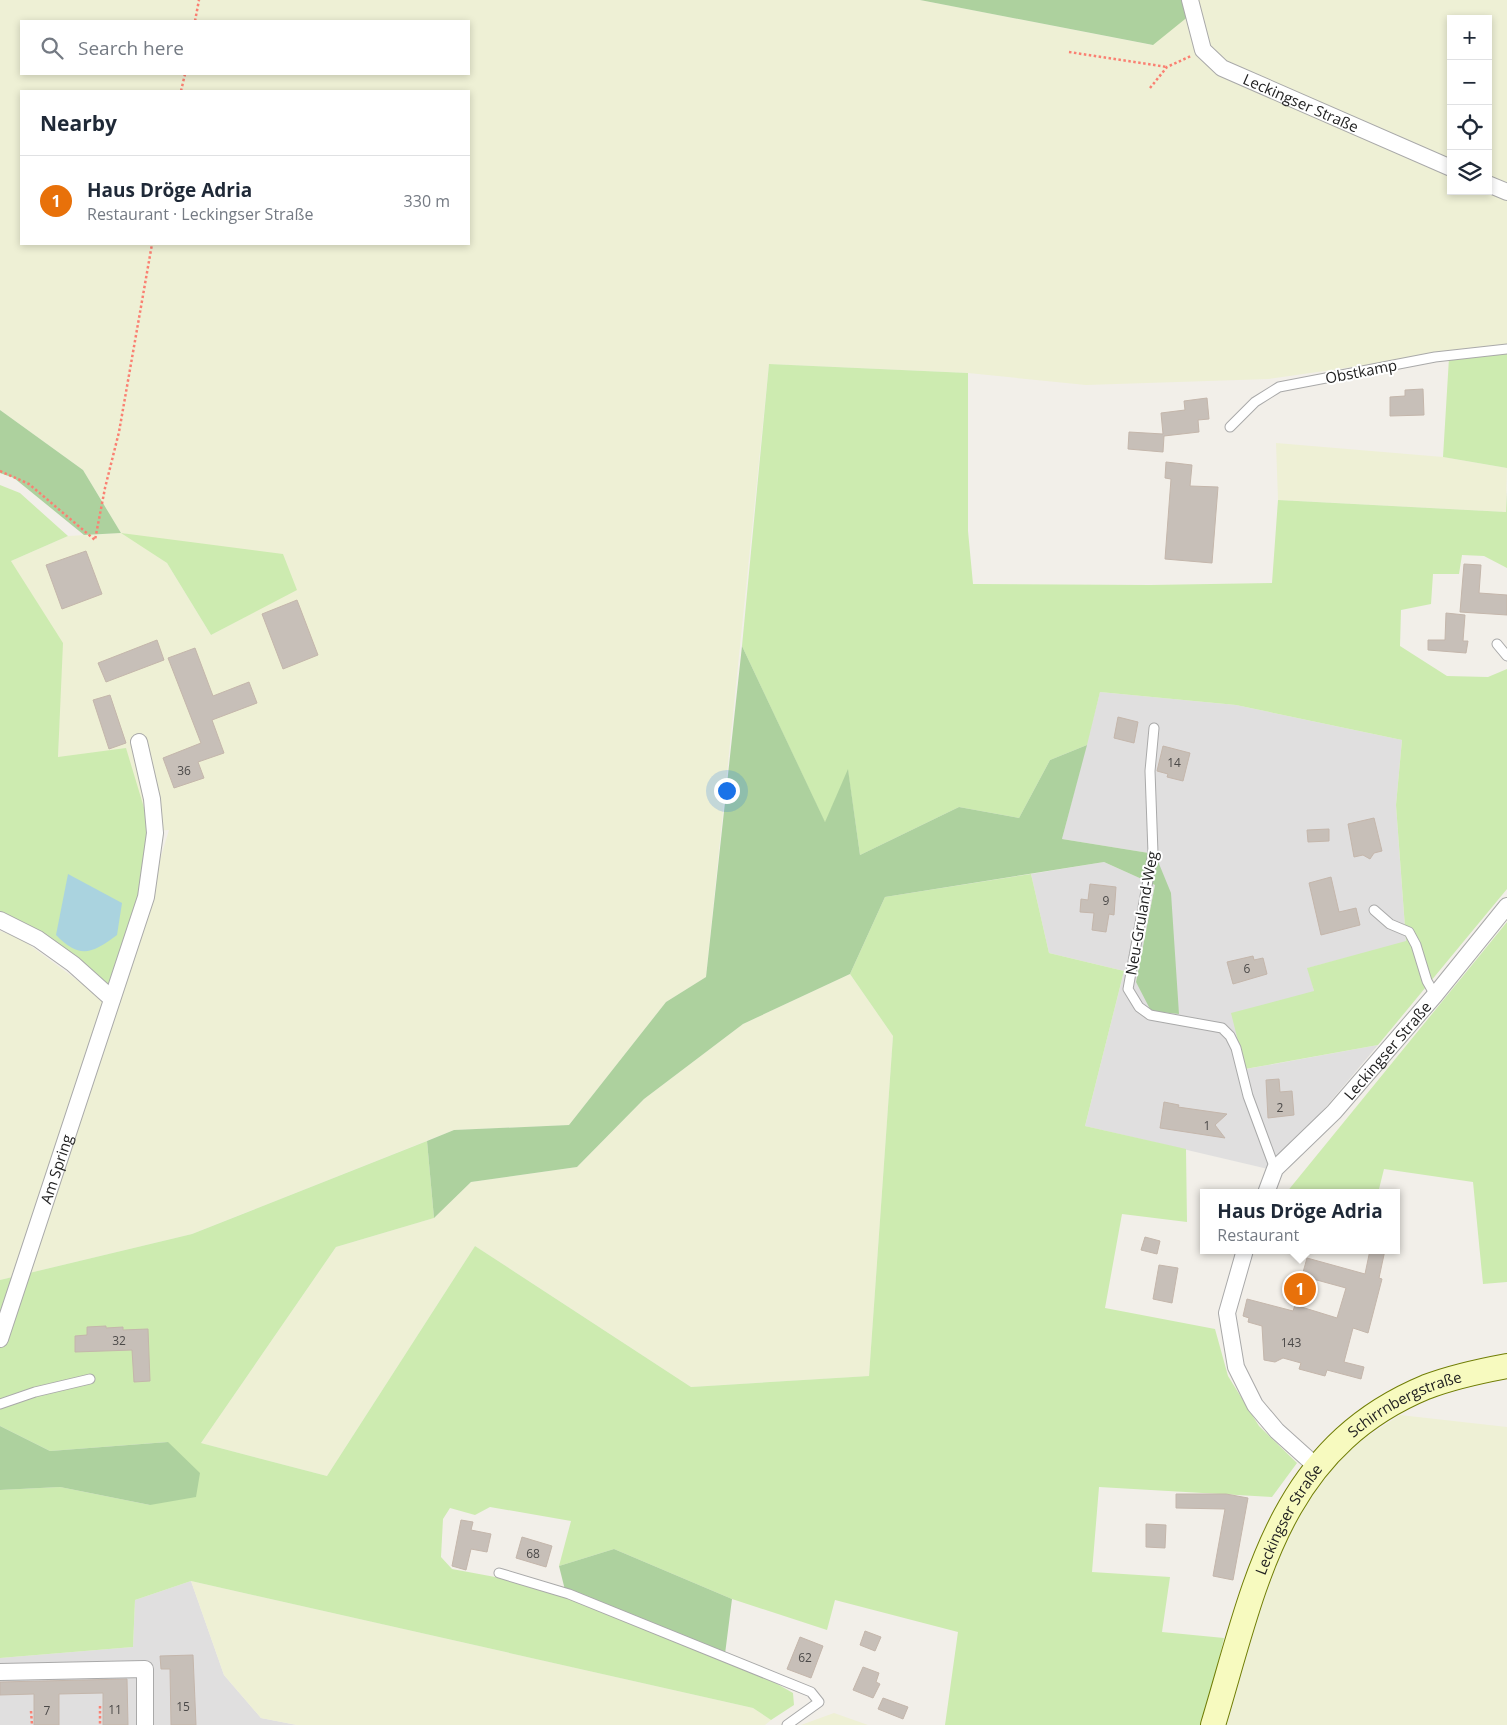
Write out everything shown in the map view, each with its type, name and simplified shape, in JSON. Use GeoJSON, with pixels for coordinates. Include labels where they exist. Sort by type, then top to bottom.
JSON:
{"type":"FeatureCollection","features":[{"type":"Feature","properties":{"kind":"street"},"geometry":{"type":"LineString","coordinates":[[1190,0],[1203,50]]}},
{"type":"Feature","properties":{"kind":"street","name":"Leckingser Straße"},"geometry":{"type":"LineString","coordinates":[[1203,50],[1222,68],[1447,166]]}},
{"type":"Feature","properties":{"kind":"street"},"geometry":{"type":"LineString","coordinates":[[1492,186],[1507,192]]}},
{"type":"Feature","properties":{"kind":"street","name":"Am Spring"},"geometry":{"type":"LineString","coordinates":[[0,1339],[146,897],[155,833],[152,799],[139,742]]}},
{"type":"Feature","properties":{"kind":"street","name":"Leckingser Straße"},"geometry":{"type":"LineString","coordinates":[[1267,1189],[1274,1169],[1334,1112],[1435,995],[1507,906]]}},
{"type":"Feature","properties":{"kind":"street"},"geometry":{"type":"LineString","coordinates":[[0,920],[38,939],[72,964],[112,999]]}},
{"type":"Feature","properties":{"kind":"street","name":"Leckingser Straße"},"geometry":{"type":"LineString","coordinates":[[1214,1725],[1266,1553],[1285,1513],[1317,1467],[1277,1431],[1255,1405],[1236,1367],[1227,1313],[1244,1254]]}},
{"type":"Feature","properties":{"kind":"street","name":"Schirrnbergstraße"},"geometry":{"type":"LineString","coordinates":[[1317,1467],[1352,1432],[1397,1401],[1428,1386],[1507,1366]]}},
{"type":"Feature","properties":{"kind":"street"},"geometry":{"type":"LineString","coordinates":[[0,1672],[145,1669],[145,1725]]}},
{"type":"Feature","properties":{"kind":"lane","name":"Obstkamp"},"geometry":{"type":"LineString","coordinates":[[1230,428],[1255,402],[1279,387],[1436,357],[1507,349]]}},
{"type":"Feature","properties":{"kind":"lane"},"geometry":{"type":"LineString","coordinates":[[1497,644],[1507,656]]}},
{"type":"Feature","properties":{"kind":"lane","name":"Neu-Gruland-Weg"},"geometry":{"type":"LineString","coordinates":[[1154,728],[1150,770],[1153,853],[1128,989],[1139,1007],[1150,1015],[1222,1028],[1230,1036],[1236,1048],[1248,1096],[1274,1169]]}},
{"type":"Feature","properties":{"kind":"lane"},"geometry":{"type":"LineString","coordinates":[[1374,910],[1383,920],[1409,932],[1416,945],[1427,981],[1435,995]]}},
{"type":"Feature","properties":{"kind":"lane"},"geometry":{"type":"LineString","coordinates":[[0,1404],[35,1392],[90,1379]]}},
{"type":"Feature","properties":{"kind":"lane"},"geometry":{"type":"LineString","coordinates":[[499,1573],[569,1594],[812,1692],[819,1702],[787,1725]]}},
{"type":"Feature","properties":{"kind":"path"},"geometry":{"type":"LineString","coordinates":[[195,20],[199,0]]}},
{"type":"Feature","properties":{"kind":"path"},"geometry":{"type":"LineString","coordinates":[[1150,88],[1168,67],[1203,50]]}},
{"type":"Feature","properties":{"kind":"path"},"geometry":{"type":"LineString","coordinates":[[1069,52],[1168,67]]}},
{"type":"Feature","properties":{"kind":"path"},"geometry":{"type":"LineString","coordinates":[[181,90],[185,75]]}},
{"type":"Feature","properties":{"kind":"path"},"geometry":{"type":"LineString","coordinates":[[0,471],[28,484],[95,540],[105,488],[119,432],[152,245]]}},
{"type":"Feature","properties":{"kind":"path"},"geometry":{"type":"LineString","coordinates":[[100,1706],[100,1725]]}},
{"type":"Feature","properties":{"kind":"path"},"geometry":{"type":"LineString","coordinates":[[31,1711],[32,1725]]}},
{"type":"Feature","properties":{"kind":"shaded area"},"geometry":{"type":"Polygon","coordinates":[[[1100,692],[1236,705],[1402,740],[1396,805],[1406,942],[1308,968],[1314,991],[1246,1069],[1378,1045],[1304,1133],[1268,1169],[1085,1126],[1124,971],[1049,953],[1031,874],[1104,862],[1155,885],[1136,982],[1179,1014],[1155,854],[1062,839],[1100,692]]]}},
{"type":"Feature","properties":{"kind":"shaded area"},"geometry":{"type":"Polygon","coordinates":[[[191,1581],[224,1675],[261,1718],[297,1725],[0,1725],[0,1658],[133,1647],[135,1600],[191,1581]]]}},
{"type":"Feature","properties":{"kind":"green space"},"geometry":{"type":"Polygon","coordinates":[[[0,0],[920,0],[1152,45],[1193,0],[1507,0],[1507,345],[1269,379],[1086,385],[968,373],[769,364],[706,977],[666,1002],[569,1125],[454,1130],[192,1234],[0,1280],[0,931],[20,938],[115,1008],[169,830],[151,831],[58,758],[62,643],[11,561],[68,536],[121,533],[83,470],[0,410],[0,0]],[[123,533],[167,563],[211,635],[297,589],[123,533]]]}},
{"type":"Feature","properties":{"kind":"green space"},"geometry":{"type":"Polygon","coordinates":[[[920,0],[1192,0],[1195,11],[1153,45],[920,0]]]}},
{"type":"Feature","properties":{"kind":"green space"},"geometry":{"type":"Polygon","coordinates":[[[1507,352],[1507,468],[1443,457],[1449,358],[1507,352]]]}},
{"type":"Feature","properties":{"kind":"green space"},"geometry":{"type":"Polygon","coordinates":[[[769,364],[968,373],[968,531],[973,584],[1150,585],[1272,583],[1278,500],[1506,512],[1507,491],[1507,568],[1484,556],[1462,555],[1459,574],[1433,574],[1431,604],[1401,610],[1400,646],[1447,676],[1488,677],[1507,669],[1507,889],[1378,1045],[1245,1069],[1231,1013],[1314,991],[1307,968],[1406,941],[1396,805],[1402,740],[1236,705],[1100,692],[1087,745],[1050,760],[1019,818],[959,807],[860,855],[848,771],[825,823],[742,646],[769,364]]]}},
{"type":"Feature","properties":{"kind":"green space"},"geometry":{"type":"Polygon","coordinates":[[[0,410],[83,470],[121,533],[84,535],[14,478],[0,473],[0,410]]]}},
{"type":"Feature","properties":{"kind":"green space"},"geometry":{"type":"Polygon","coordinates":[[[1276,443],[1443,457],[1507,468],[1506,512],[1278,500],[1276,443]]]}},
{"type":"Feature","properties":{"kind":"green space"},"geometry":{"type":"Polygon","coordinates":[[[0,485],[20,493],[68,536],[11,561],[63,643],[58,757],[126,748],[151,831],[141,896],[111,987],[0,920],[0,485]]]}},
{"type":"Feature","properties":{"kind":"green space"},"geometry":{"type":"Polygon","coordinates":[[[121,533],[283,554],[297,590],[211,635],[167,563],[121,533]]]}},
{"type":"Feature","properties":{"kind":"green space"},"geometry":{"type":"Polygon","coordinates":[[[742,646],[825,822],[848,769],[860,855],[959,807],[1019,818],[1050,760],[1087,745],[1062,839],[1155,854],[1171,893],[1179,1014],[1151,1011],[1136,982],[1155,885],[1104,862],[885,897],[850,974],[743,1024],[644,1099],[577,1167],[471,1182],[434,1218],[427,1141],[454,1130],[569,1125],[666,1002],[706,977],[742,646]]]}},
{"type":"Feature","properties":{"kind":"green space"},"geometry":{"type":"Polygon","coordinates":[[[1031,874],[1049,953],[1124,971],[1085,1126],[1186,1149],[1187,1222],[1122,1214],[1105,1308],[1215,1329],[1228,1376],[1259,1426],[1297,1463],[1272,1497],[1099,1487],[1092,1572],[1170,1577],[1162,1632],[1224,1638],[1204,1725],[945,1725],[958,1632],[835,1600],[827,1630],[732,1599],[614,1549],[559,1566],[571,1521],[490,1507],[475,1515],[450,1508],[443,1519],[441,1557],[452,1569],[565,1590],[725,1654],[793,1693],[794,1705],[771,1720],[753,1708],[191,1581],[135,1600],[133,1647],[0,1658],[0,1490],[60,1487],[150,1505],[168,1442],[50,1451],[0,1426],[0,1280],[192,1234],[427,1141],[434,1218],[336,1247],[201,1443],[327,1476],[475,1246],[691,1387],[869,1376],[893,1036],[850,974],[885,897],[1031,874]]]}},
{"type":"Feature","properties":{"kind":"green space"},"geometry":{"type":"Polygon","coordinates":[[[1507,922],[1507,1282],[1483,1284],[1473,1182],[1384,1169],[1379,1189],[1289,1189],[1507,922]]]}},
{"type":"Feature","properties":{"kind":"green space"},"geometry":{"type":"Polygon","coordinates":[[[850,974],[893,1036],[869,1376],[691,1387],[475,1246],[327,1476],[201,1443],[336,1247],[434,1218],[471,1182],[577,1167],[644,1099],[743,1024],[850,974]]]}},
{"type":"Feature","properties":{"kind":"green space"},"geometry":{"type":"Polygon","coordinates":[[[1400,1415],[1507,1427],[1507,1725],[1224,1725],[1276,1558],[1313,1490],[1351,1447],[1400,1415]]]}},
{"type":"Feature","properties":{"kind":"green space"},"geometry":{"type":"Polygon","coordinates":[[[0,1426],[50,1451],[168,1442],[200,1473],[196,1497],[150,1505],[60,1487],[0,1490],[0,1426]]]}},
{"type":"Feature","properties":{"kind":"green space"},"geometry":{"type":"Polygon","coordinates":[[[614,1549],[732,1599],[725,1654],[565,1590],[559,1566],[614,1549]]]}},
{"type":"Feature","properties":{"kind":"green space"},"geometry":{"type":"Polygon","coordinates":[[[191,1581],[753,1708],[771,1720],[765,1725],[297,1725],[261,1718],[224,1675],[191,1581]]]}},
{"type":"Feature","properties":{"kind":"green space"},"geometry":{"type":"Polygon","coordinates":[[[834,1713],[868,1725],[801,1725],[834,1713]]]}},
{"type":"Feature","properties":{"kind":"water"},"geometry":{"type":"Polygon","coordinates":[[[68,874],[122,903],[117,935],[93,950],[79,951],[64,943],[56,935],[68,874]]]}},
{"type":"Feature","properties":{"kind":"building"},"geometry":{"type":"Polygon","coordinates":[[[1423,389],[1424,415],[1390,416],[1390,397],[1405,396],[1405,390],[1423,389]]]}},
{"type":"Feature","properties":{"kind":"building"},"geometry":{"type":"Polygon","coordinates":[[[1207,398],[1209,419],[1198,420],[1199,432],[1164,436],[1163,452],[1128,449],[1129,432],[1163,434],[1161,413],[1185,410],[1184,401],[1207,398]]]}},
{"type":"Feature","properties":{"kind":"building"},"geometry":{"type":"Polygon","coordinates":[[[1166,462],[1192,465],[1190,486],[1218,487],[1212,563],[1165,559],[1171,479],[1165,478],[1166,462]]]}},
{"type":"Feature","properties":{"kind":"building"},"geometry":{"type":"Polygon","coordinates":[[[86,551],[102,594],[62,609],[46,565],[86,551]]]}},
{"type":"Feature","properties":{"kind":"building"},"geometry":{"type":"Polygon","coordinates":[[[1464,564],[1481,565],[1479,593],[1507,595],[1507,615],[1460,612],[1464,564]]]}},
{"type":"Feature","properties":{"kind":"building"},"geometry":{"type":"Polygon","coordinates":[[[297,600],[318,655],[283,669],[262,614],[297,600]]]}},
{"type":"Feature","properties":{"kind":"building"},"geometry":{"type":"Polygon","coordinates":[[[1446,613],[1465,615],[1463,641],[1468,641],[1466,653],[1428,650],[1428,640],[1445,640],[1446,613]]]}},
{"type":"Feature","properties":{"kind":"building"},"geometry":{"type":"Polygon","coordinates":[[[157,640],[164,660],[106,682],[98,663],[157,640]]]}},
{"type":"Feature","properties":{"kind":"building"},"geometry":{"type":"Polygon","coordinates":[[[195,648],[213,696],[249,682],[257,703],[212,720],[224,753],[198,762],[204,778],[174,788],[163,758],[201,743],[168,658],[195,648]]]}},
{"type":"Feature","properties":{"kind":"building"},"geometry":{"type":"Polygon","coordinates":[[[110,695],[126,743],[109,749],[93,700],[110,695]]]}},
{"type":"Feature","properties":{"kind":"building"},"geometry":{"type":"Polygon","coordinates":[[[1118,717],[1138,722],[1134,743],[1114,738],[1118,717]]]}},
{"type":"Feature","properties":{"kind":"building"},"geometry":{"type":"Polygon","coordinates":[[[1163,746],[1190,753],[1183,781],[1167,777],[1168,774],[1157,771],[1163,746]]]}},
{"type":"Feature","properties":{"kind":"building"},"geometry":{"type":"Polygon","coordinates":[[[1374,818],[1382,851],[1374,853],[1370,859],[1363,855],[1354,857],[1348,824],[1374,818]]]}},
{"type":"Feature","properties":{"kind":"building"},"geometry":{"type":"Polygon","coordinates":[[[1329,829],[1329,841],[1308,842],[1307,830],[1329,829]]]}},
{"type":"Feature","properties":{"kind":"building"},"geometry":{"type":"Polygon","coordinates":[[[1331,877],[1339,912],[1356,908],[1360,925],[1321,935],[1309,883],[1331,877]]]}},
{"type":"Feature","properties":{"kind":"building"},"geometry":{"type":"Polygon","coordinates":[[[1090,884],[1116,887],[1114,915],[1109,914],[1106,932],[1092,930],[1094,913],[1080,912],[1081,899],[1088,900],[1090,884]]]}},
{"type":"Feature","properties":{"kind":"building"},"geometry":{"type":"Polygon","coordinates":[[[1253,956],[1254,960],[1263,958],[1267,974],[1233,984],[1227,962],[1253,956]]]}},
{"type":"Feature","properties":{"kind":"building"},"geometry":{"type":"Polygon","coordinates":[[[1279,1079],[1280,1092],[1292,1091],[1294,1115],[1268,1118],[1266,1080],[1279,1079]]]}},
{"type":"Feature","properties":{"kind":"building"},"geometry":{"type":"Polygon","coordinates":[[[1164,1102],[1179,1105],[1178,1107],[1227,1114],[1215,1125],[1225,1138],[1160,1128],[1164,1102]]]}},
{"type":"Feature","properties":{"kind":"building"},"geometry":{"type":"Polygon","coordinates":[[[1145,1237],[1160,1241],[1157,1254],[1141,1250],[1145,1237]]]}},
{"type":"Feature","properties":{"kind":"building"},"geometry":{"type":"Polygon","coordinates":[[[1369,1254],[1384,1254],[1379,1278],[1382,1279],[1368,1333],[1353,1328],[1344,1362],[1364,1367],[1361,1379],[1327,1370],[1325,1376],[1299,1369],[1301,1363],[1283,1358],[1275,1362],[1264,1360],[1262,1326],[1248,1322],[1249,1318],[1243,1316],[1247,1299],[1293,1311],[1295,1305],[1337,1318],[1346,1288],[1302,1276],[1307,1258],[1365,1274],[1369,1254]]]}},
{"type":"Feature","properties":{"kind":"building"},"geometry":{"type":"Polygon","coordinates":[[[1159,1265],[1178,1268],[1172,1303],[1153,1299],[1159,1265]]]}},
{"type":"Feature","properties":{"kind":"building"},"geometry":{"type":"Polygon","coordinates":[[[106,1326],[106,1328],[123,1327],[123,1330],[148,1329],[150,1381],[134,1382],[132,1350],[75,1352],[75,1336],[87,1335],[87,1327],[106,1326]]]}},
{"type":"Feature","properties":{"kind":"building"},"geometry":{"type":"Polygon","coordinates":[[[1176,1494],[1226,1494],[1248,1498],[1233,1580],[1213,1576],[1225,1509],[1176,1508],[1176,1494]]]}},
{"type":"Feature","properties":{"kind":"building"},"geometry":{"type":"Polygon","coordinates":[[[461,1520],[473,1522],[471,1530],[491,1534],[487,1552],[471,1549],[466,1570],[452,1566],[461,1520]]]}},
{"type":"Feature","properties":{"kind":"building"},"geometry":{"type":"Polygon","coordinates":[[[1146,1524],[1166,1525],[1165,1548],[1146,1547],[1146,1524]]]}},
{"type":"Feature","properties":{"kind":"building"},"geometry":{"type":"Polygon","coordinates":[[[522,1537],[552,1546],[546,1567],[516,1558],[522,1537]]]}},
{"type":"Feature","properties":{"kind":"building"},"geometry":{"type":"Polygon","coordinates":[[[865,1631],[881,1637],[875,1651],[860,1645],[865,1631]]]}},
{"type":"Feature","properties":{"kind":"building"},"geometry":{"type":"Polygon","coordinates":[[[800,1637],[823,1646],[811,1678],[787,1669],[800,1637]]]}},
{"type":"Feature","properties":{"kind":"building"},"geometry":{"type":"Polygon","coordinates":[[[193,1655],[196,1725],[171,1725],[170,1669],[161,1669],[160,1656],[193,1655]]]}},
{"type":"Feature","properties":{"kind":"building"},"geometry":{"type":"Polygon","coordinates":[[[863,1667],[879,1673],[876,1682],[880,1684],[873,1698],[853,1690],[863,1667]]]}},
{"type":"Feature","properties":{"kind":"building"},"geometry":{"type":"Polygon","coordinates":[[[127,1679],[128,1725],[103,1725],[103,1693],[59,1694],[59,1725],[34,1725],[34,1694],[0,1695],[0,1682],[127,1679]]]}},
{"type":"Feature","properties":{"kind":"building"},"geometry":{"type":"Polygon","coordinates":[[[883,1698],[908,1707],[903,1719],[878,1709],[883,1698]]]}},
{"type":"Feature","properties":{"kind":"place","name":"Haus Dröge Adria"},"geometry":{"type":"Point","coordinates":[1300,1289]}}]}
